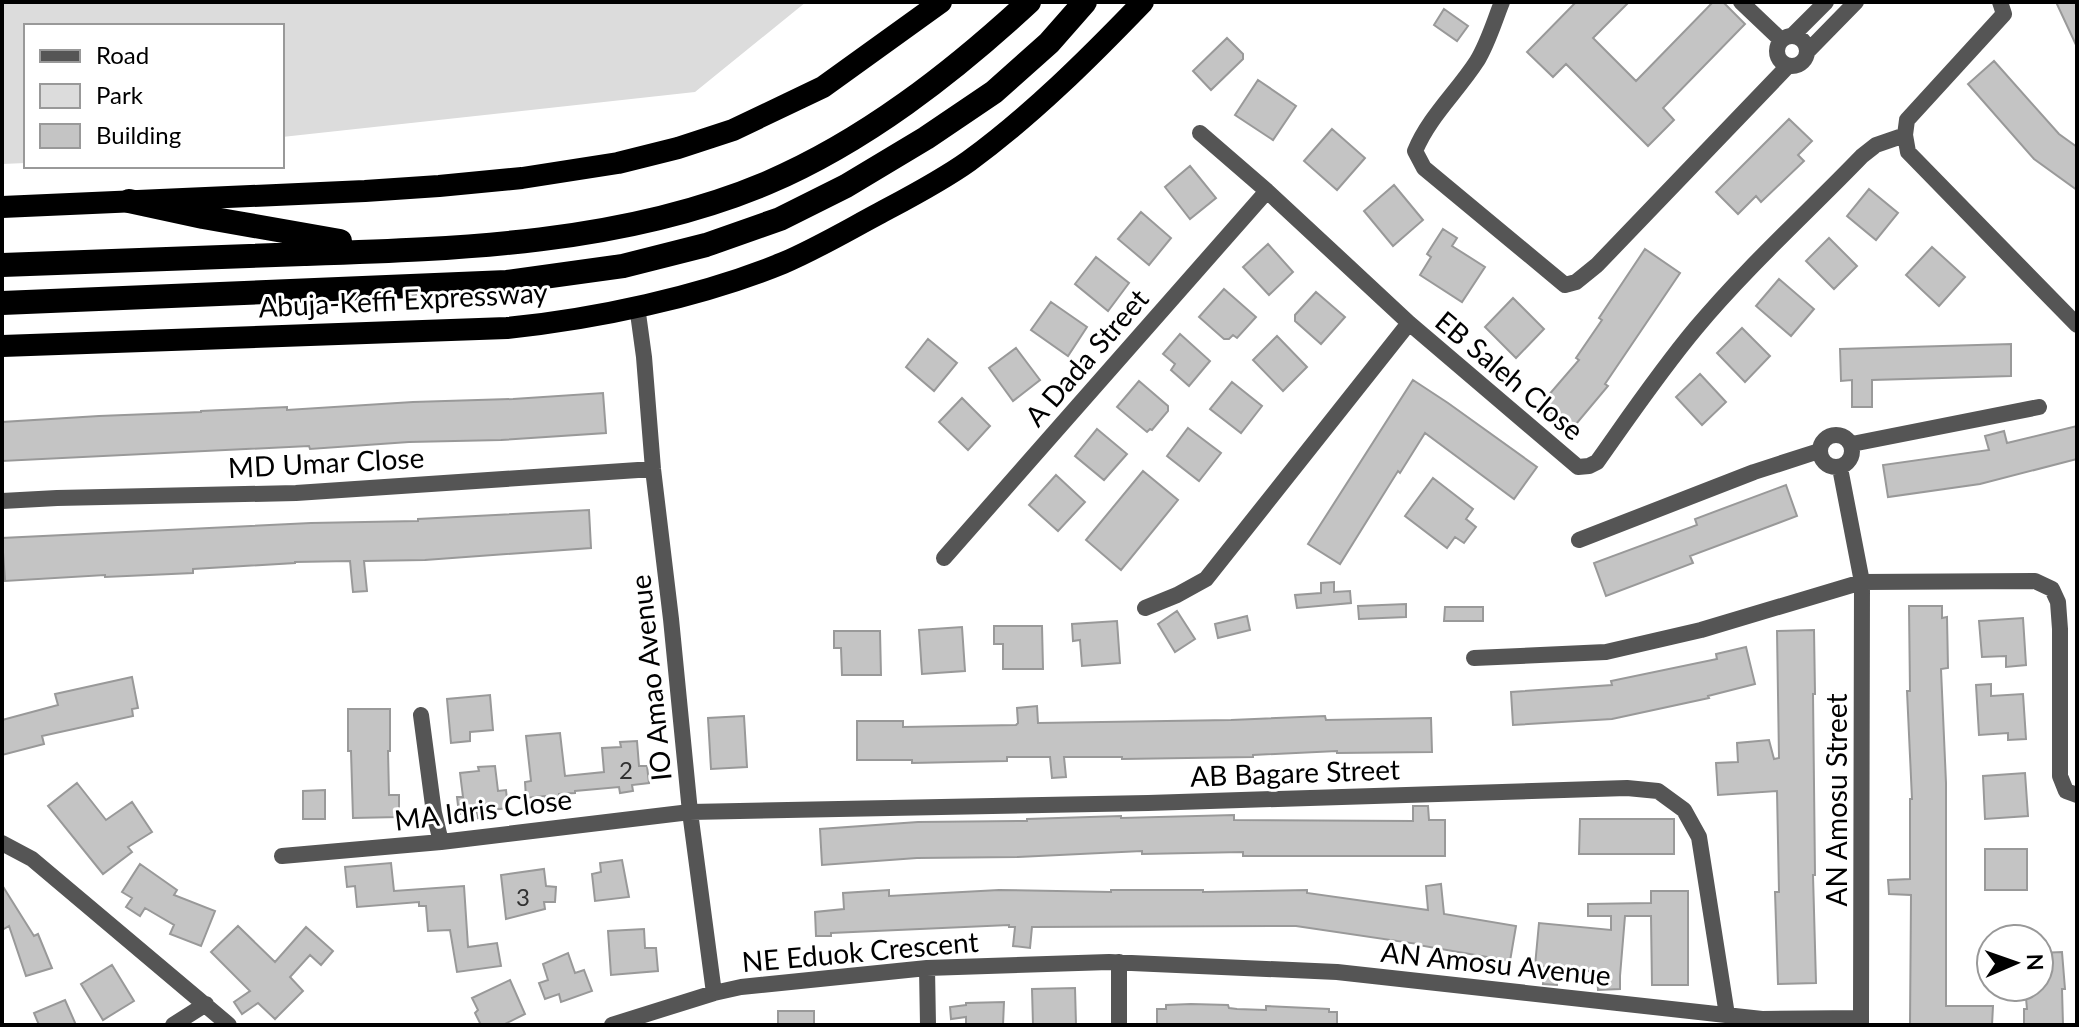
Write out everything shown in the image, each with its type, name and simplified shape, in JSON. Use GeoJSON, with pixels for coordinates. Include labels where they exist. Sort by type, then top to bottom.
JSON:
{"type":"FeatureCollection","features":[{"type":"Feature","properties":{"kind":"highway"},"geometry":{"type":"LineString","coordinates":[[2,207],[439,186],[522,178],[633,159],[733,130],[823,87],[941,2]]}},
{"type":"Feature","properties":{"kind":"highway","name":"Abuja-Keffi Expressway"},"geometry":{"type":"LineString","coordinates":[[2,265],[410,251],[592,232],[681,214],[766,183],[872,127],[961,63],[1029,2]]}},
{"type":"Feature","properties":{"kind":"highway","name":"Abuja-Keffi Expressway"},"geometry":{"type":"LineString","coordinates":[[2,303],[507,282],[623,266],[706,245],[780,219],[846,186],[926,138],[994,92],[1049,43],[1085,2]]}},
{"type":"Feature","properties":{"kind":"highway","name":"Abuja-Keffi Expressway"},"geometry":{"type":"LineString","coordinates":[[2,346],[507,328],[637,306],[727,283],[784,263],[924,190],[967,162],[1064,82],[1143,2]]}},
{"type":"Feature","properties":{"kind":"highway"},"geometry":{"type":"LineString","coordinates":[[129,201],[314,238],[410,251]]}},
{"type":"Feature","properties":{"kind":"street"},"geometry":{"type":"LineString","coordinates":[[1502,2],[1477,60],[1421,136],[1415,151],[1424,168],[1565,285],[1576,282],[1597,265],[1788,66],[1801,63],[1807,52],[1856,2]]}},
{"type":"Feature","properties":{"kind":"street"},"geometry":{"type":"LineString","coordinates":[[1741,2],[1787,38],[1800,38],[1806,44],[1807,52]]}},
{"type":"Feature","properties":{"kind":"street"},"geometry":{"type":"LineString","coordinates":[[1788,66],[1778,58],[1777,46],[1826,2]]}},
{"type":"Feature","properties":{"kind":"street"},"geometry":{"type":"LineString","coordinates":[[2000,2],[2004,14],[1907,120],[1906,144],[2077,325]]}},
{"type":"Feature","properties":{"kind":"street","name":"EB Saleh Close"},"geometry":{"type":"LineString","coordinates":[[1200,133],[1409,323],[1578,467],[1597,462],[1696,328],[1862,156],[1876,145],[1906,144]]}},
{"type":"Feature","properties":{"kind":"street","name":"A Dada Street"},"geometry":{"type":"LineString","coordinates":[[944,558],[1267,191]]}},
{"type":"Feature","properties":{"kind":"street","name":"IO Amao Avenue"},"geometry":{"type":"LineString","coordinates":[[637,306],[690,812],[714,993]]}},
{"type":"Feature","properties":{"kind":"street"},"geometry":{"type":"LineString","coordinates":[[1145,608],[1206,579],[1409,323]]}},
{"type":"Feature","properties":{"kind":"street"},"geometry":{"type":"LineString","coordinates":[[1579,540],[1754,472],[1819,451],[1826,437],[1832,435],[1840,435],[1852,444],[2039,407]]}},
{"type":"Feature","properties":{"kind":"street"},"geometry":{"type":"LineString","coordinates":[[1819,451],[1825,464],[1840,468],[1851,459],[1852,444]]}},
{"type":"Feature","properties":{"kind":"street","name":"AN Amosu Street"},"geometry":{"type":"LineString","coordinates":[[1840,468],[1862,582],[1861,1022]]}},
{"type":"Feature","properties":{"kind":"street","name":"MD Umar Close"},"geometry":{"type":"LineString","coordinates":[[2,501],[296,493],[653,469]]}},
{"type":"Feature","properties":{"kind":"street"},"geometry":{"type":"LineString","coordinates":[[1474,658],[1606,652],[1701,630],[1862,582],[2035,581],[2052,589],[2058,602],[2060,776],[2066,791],[2077,795]]}},
{"type":"Feature","properties":{"kind":"street"},"geometry":{"type":"LineString","coordinates":[[421,715],[434,813],[441,842]]}},
{"type":"Feature","properties":{"kind":"street","name":"AB Bagare Street"},"geometry":{"type":"LineString","coordinates":[[690,812],[1148,803],[1627,788],[1658,791],[1684,810],[1699,837],[1727,1015]]}},
{"type":"Feature","properties":{"kind":"street","name":"MA Idris Close"},"geometry":{"type":"LineString","coordinates":[[282,856],[441,842],[690,812]]}},
{"type":"Feature","properties":{"kind":"street"},"geometry":{"type":"LineString","coordinates":[[2,843],[32,859],[229,1025]]}},
{"type":"Feature","properties":{"kind":"street"},"geometry":{"type":"LineString","coordinates":[[1119,962],[1119,1025]]}},
{"type":"Feature","properties":{"kind":"street","name":"AN Amosu Avenue"},"geometry":{"type":"LineString","coordinates":[[1119,962],[1337,972],[1762,1019],[1861,1022]]}},
{"type":"Feature","properties":{"kind":"street","name":"NE Eduok Crescent"},"geometry":{"type":"LineString","coordinates":[[612,1025],[741,987],[927,968],[1119,962]]}},
{"type":"Feature","properties":{"kind":"street"},"geometry":{"type":"LineString","coordinates":[[927,968],[928,1025]]}},
{"type":"Feature","properties":{"kind":"street"},"geometry":{"type":"LineString","coordinates":[[173,1025],[206,1004]]}},
{"type":"Feature","properties":{"kind":"green space"},"geometry":{"type":"Polygon","coordinates":[[[2,2],[806,2],[695,92],[284,137],[284,24],[24,24],[24,163],[2,164],[2,2]]]}},
{"type":"Feature","properties":{"kind":"building"},"geometry":{"type":"Polygon","coordinates":[[[1576,2],[1629,2],[1593,38],[1636,81],[1713,2],[1723,2],[1745,24],[1663,108],[1674,120],[1648,146],[1566,64],[1553,77],[1527,52],[1576,2]]]}},
{"type":"Feature","properties":{"kind":"building"},"geometry":{"type":"Polygon","coordinates":[[[2056,2],[2077,2],[2077,47],[2056,2]]]}},
{"type":"Feature","properties":{"kind":"building"},"geometry":{"type":"Polygon","coordinates":[[[1444,9],[1468,26],[1457,41],[1434,25],[1444,9]]]}},
{"type":"Feature","properties":{"kind":"building"},"geometry":{"type":"Polygon","coordinates":[[[1227,38],[1243,54],[1243,59],[1211,90],[1193,71],[1227,38]]]}},
{"type":"Feature","properties":{"kind":"building"},"geometry":{"type":"Polygon","coordinates":[[[1994,61],[2059,134],[2077,147],[2077,190],[2034,159],[1968,84],[1994,61]]]}},
{"type":"Feature","properties":{"kind":"building"},"geometry":{"type":"Polygon","coordinates":[[[1258,80],[1296,106],[1273,140],[1235,115],[1258,80]]]}},
{"type":"Feature","properties":{"kind":"building"},"geometry":{"type":"Polygon","coordinates":[[[1789,119],[1812,141],[1798,155],[1804,161],[1761,202],[1756,196],[1738,214],[1716,192],[1789,119]]]}},
{"type":"Feature","properties":{"kind":"building"},"geometry":{"type":"Polygon","coordinates":[[[1332,129],[1365,158],[1337,190],[1304,161],[1332,129]]]}},
{"type":"Feature","properties":{"kind":"building"},"geometry":{"type":"Polygon","coordinates":[[[1190,166],[1216,198],[1190,219],[1165,187],[1190,166]]]}},
{"type":"Feature","properties":{"kind":"building"},"geometry":{"type":"Polygon","coordinates":[[[1394,185],[1423,220],[1393,246],[1364,211],[1394,185]]]}},
{"type":"Feature","properties":{"kind":"building"},"geometry":{"type":"Polygon","coordinates":[[[1869,189],[1898,213],[1876,240],[1847,216],[1869,189]]]}},
{"type":"Feature","properties":{"kind":"building"},"geometry":{"type":"Polygon","coordinates":[[[1141,212],[1171,238],[1149,265],[1118,239],[1141,212]]]}},
{"type":"Feature","properties":{"kind":"building"},"geometry":{"type":"Polygon","coordinates":[[[1443,229],[1457,238],[1452,246],[1485,267],[1462,302],[1420,275],[1431,257],[1427,254],[1443,229]]]}},
{"type":"Feature","properties":{"kind":"building"},"geometry":{"type":"Polygon","coordinates":[[[1829,238],[1857,266],[1834,289],[1806,261],[1829,238]]]}},
{"type":"Feature","properties":{"kind":"building"},"geometry":{"type":"Polygon","coordinates":[[[1268,244],[1293,272],[1269,295],[1243,267],[1268,244]]]}},
{"type":"Feature","properties":{"kind":"building"},"geometry":{"type":"Polygon","coordinates":[[[1932,247],[1965,277],[1939,306],[1906,275],[1932,247]]]}},
{"type":"Feature","properties":{"kind":"building"},"geometry":{"type":"Polygon","coordinates":[[[1645,249],[1680,273],[1605,384],[1608,386],[1571,430],[1541,404],[1579,360],[1576,358],[1602,320],[1599,318],[1645,249]]]}},
{"type":"Feature","properties":{"kind":"building"},"geometry":{"type":"Polygon","coordinates":[[[1096,257],[1129,283],[1108,311],[1075,284],[1096,257]]]}},
{"type":"Feature","properties":{"kind":"building"},"geometry":{"type":"Polygon","coordinates":[[[1779,279],[1814,309],[1791,336],[1756,306],[1779,279]]]}},
{"type":"Feature","properties":{"kind":"building"},"geometry":{"type":"Polygon","coordinates":[[[1224,289],[1256,317],[1237,338],[1233,335],[1224,339],[1199,317],[1224,289]]]}},
{"type":"Feature","properties":{"kind":"building"},"geometry":{"type":"Polygon","coordinates":[[[1316,292],[1345,317],[1321,344],[1295,321],[1295,315],[1316,292]]]}},
{"type":"Feature","properties":{"kind":"building"},"geometry":{"type":"Polygon","coordinates":[[[1513,298],[1544,329],[1516,358],[1485,327],[1513,298]]]}},
{"type":"Feature","properties":{"kind":"building"},"geometry":{"type":"Polygon","coordinates":[[[1051,302],[1087,327],[1068,356],[1031,330],[1051,302]]]}},
{"type":"Feature","properties":{"kind":"building"},"geometry":{"type":"Polygon","coordinates":[[[1742,328],[1770,356],[1745,382],[1717,353],[1742,328]]]}},
{"type":"Feature","properties":{"kind":"building"},"geometry":{"type":"Polygon","coordinates":[[[1180,334],[1210,361],[1189,386],[1171,370],[1175,364],[1163,354],[1180,334]]]}},
{"type":"Feature","properties":{"kind":"building"},"geometry":{"type":"Polygon","coordinates":[[[1277,336],[1307,367],[1283,391],[1253,360],[1277,336]]]}},
{"type":"Feature","properties":{"kind":"building"},"geometry":{"type":"Polygon","coordinates":[[[928,339],[957,363],[934,391],[906,367],[928,339]]]}},
{"type":"Feature","properties":{"kind":"building"},"geometry":{"type":"Polygon","coordinates":[[[2011,344],[2011,376],[1872,380],[1872,407],[1852,407],[1852,380],[1841,381],[1840,349],[2011,344]]]}},
{"type":"Feature","properties":{"kind":"building"},"geometry":{"type":"Polygon","coordinates":[[[1016,348],[1040,380],[1013,401],[989,368],[1016,348]]]}},
{"type":"Feature","properties":{"kind":"building"},"geometry":{"type":"Polygon","coordinates":[[[1700,374],[1726,402],[1702,425],[1676,397],[1700,374]]]}},
{"type":"Feature","properties":{"kind":"building"},"geometry":{"type":"Polygon","coordinates":[[[1413,380],[1537,467],[1514,499],[1425,433],[1340,564],[1308,544],[1413,380]]]}},
{"type":"Feature","properties":{"kind":"building"},"geometry":{"type":"Polygon","coordinates":[[[1139,381],[1168,406],[1168,411],[1147,432],[1117,407],[1139,381]]]}},
{"type":"Feature","properties":{"kind":"building"},"geometry":{"type":"Polygon","coordinates":[[[1232,382],[1262,406],[1241,433],[1210,409],[1232,382]]]}},
{"type":"Feature","properties":{"kind":"building"},"geometry":{"type":"Polygon","coordinates":[[[603,393],[606,433],[2,461],[2,422],[603,393]]]}},
{"type":"Feature","properties":{"kind":"building"},"geometry":{"type":"Polygon","coordinates":[[[962,398],[990,426],[968,450],[939,422],[962,398]]]}},
{"type":"Feature","properties":{"kind":"building"},"geometry":{"type":"Polygon","coordinates":[[[2077,426],[2077,459],[1980,484],[1888,497],[1883,465],[1989,450],[1985,436],[2004,431],[2007,443],[2077,426]]]}},
{"type":"Feature","properties":{"kind":"building"},"geometry":{"type":"Polygon","coordinates":[[[1188,428],[1221,453],[1199,481],[1167,456],[1188,428]]]}},
{"type":"Feature","properties":{"kind":"building"},"geometry":{"type":"Polygon","coordinates":[[[1097,429],[1127,454],[1104,480],[1075,456],[1097,429]]]}},
{"type":"Feature","properties":{"kind":"building"},"geometry":{"type":"Polygon","coordinates":[[[1143,471],[1178,500],[1121,570],[1086,540],[1143,471]]]}},
{"type":"Feature","properties":{"kind":"building"},"geometry":{"type":"Polygon","coordinates":[[[1056,475],[1085,502],[1058,531],[1029,505],[1056,475]]]}},
{"type":"Feature","properties":{"kind":"building"},"geometry":{"type":"Polygon","coordinates":[[[1433,478],[1473,509],[1466,519],[1476,527],[1464,543],[1455,537],[1447,548],[1405,516],[1433,478]]]}},
{"type":"Feature","properties":{"kind":"building"},"geometry":{"type":"Polygon","coordinates":[[[1786,485],[1797,516],[1690,556],[1693,563],[1606,596],[1594,563],[1697,525],[1695,519],[1786,485]]]}},
{"type":"Feature","properties":{"kind":"building"},"geometry":{"type":"Polygon","coordinates":[[[589,510],[591,548],[425,560],[364,561],[367,591],[353,592],[350,561],[193,569],[193,573],[5,581],[2,538],[418,521],[589,510]]]}},
{"type":"Feature","properties":{"kind":"building"},"geometry":{"type":"Polygon","coordinates":[[[1334,582],[1334,592],[1350,591],[1351,603],[1297,608],[1295,595],[1321,593],[1321,583],[1334,582]]]}},
{"type":"Feature","properties":{"kind":"building"},"geometry":{"type":"Polygon","coordinates":[[[1406,604],[1406,617],[1359,619],[1358,606],[1406,604]]]}},
{"type":"Feature","properties":{"kind":"building"},"geometry":{"type":"Polygon","coordinates":[[[1909,606],[1942,606],[1942,618],[1947,617],[1948,668],[1941,669],[1946,783],[1946,1006],[1993,1006],[1992,1025],[1910,1025],[1911,895],[1889,894],[1888,880],[1910,879],[1909,606]]]}},
{"type":"Feature","properties":{"kind":"building"},"geometry":{"type":"Polygon","coordinates":[[[1445,607],[1483,607],[1483,621],[1444,621],[1445,607]]]}},
{"type":"Feature","properties":{"kind":"building"},"geometry":{"type":"Polygon","coordinates":[[[1177,611],[1195,639],[1175,652],[1158,624],[1177,611]]]}},
{"type":"Feature","properties":{"kind":"building"},"geometry":{"type":"Polygon","coordinates":[[[1247,616],[1250,630],[1218,638],[1215,624],[1247,616]]]}},
{"type":"Feature","properties":{"kind":"building"},"geometry":{"type":"Polygon","coordinates":[[[2023,618],[2026,665],[2006,667],[2006,656],[1982,657],[1979,621],[2023,618]]]}},
{"type":"Feature","properties":{"kind":"building"},"geometry":{"type":"Polygon","coordinates":[[[1117,621],[1120,663],[1082,666],[1080,640],[1073,641],[1072,624],[1117,621]]]}},
{"type":"Feature","properties":{"kind":"building"},"geometry":{"type":"Polygon","coordinates":[[[994,626],[1042,626],[1043,669],[1003,669],[1003,644],[994,644],[994,626]]]}},
{"type":"Feature","properties":{"kind":"building"},"geometry":{"type":"Polygon","coordinates":[[[962,627],[965,671],[922,674],[919,630],[962,627]]]}},
{"type":"Feature","properties":{"kind":"building"},"geometry":{"type":"Polygon","coordinates":[[[1814,630],[1816,983],[1778,984],[1775,892],[1779,892],[1777,791],[1718,795],[1716,763],[1738,762],[1737,743],[1769,740],[1774,759],[1779,758],[1777,631],[1814,630]]]}},
{"type":"Feature","properties":{"kind":"building"},"geometry":{"type":"Polygon","coordinates":[[[834,631],[880,631],[881,675],[842,675],[841,648],[834,648],[834,631]]]}},
{"type":"Feature","properties":{"kind":"building"},"geometry":{"type":"Polygon","coordinates":[[[1746,647],[1755,684],[1709,698],[1612,719],[1513,725],[1511,692],[1612,685],[1611,681],[1717,659],[1716,654],[1746,647]]]}},
{"type":"Feature","properties":{"kind":"building"},"geometry":{"type":"Polygon","coordinates":[[[132,677],[138,708],[132,709],[133,716],[42,736],[44,744],[2,755],[2,720],[58,705],[55,694],[132,677]]]}},
{"type":"Feature","properties":{"kind":"building"},"geometry":{"type":"Polygon","coordinates":[[[1991,684],[1991,696],[2023,694],[2026,739],[2008,740],[2008,733],[1979,735],[1976,685],[1991,684]]]}},
{"type":"Feature","properties":{"kind":"building"},"geometry":{"type":"Polygon","coordinates":[[[490,695],[493,730],[470,732],[470,741],[451,743],[447,699],[490,695]]]}},
{"type":"Feature","properties":{"kind":"building"},"geometry":{"type":"Polygon","coordinates":[[[1037,706],[1038,723],[1325,716],[1326,720],[1431,718],[1432,752],[1337,751],[1253,757],[1122,759],[1064,757],[1066,777],[1052,778],[1050,757],[912,763],[912,760],[857,760],[857,721],[903,721],[903,727],[1016,725],[1017,708],[1037,706]]]}},
{"type":"Feature","properties":{"kind":"building"},"geometry":{"type":"Polygon","coordinates":[[[348,709],[390,709],[389,795],[399,795],[399,817],[353,818],[348,709]]]}},
{"type":"Feature","properties":{"kind":"building"},"geometry":{"type":"Polygon","coordinates":[[[744,716],[747,767],[711,769],[708,718],[744,716]]]}},
{"type":"Feature","properties":{"kind":"building"},"geometry":{"type":"Polygon","coordinates":[[[560,733],[565,776],[604,772],[602,748],[621,747],[620,742],[637,741],[639,766],[647,766],[649,783],[632,785],[633,791],[620,793],[619,787],[559,794],[559,801],[546,802],[545,796],[526,798],[525,782],[531,781],[526,736],[560,733]]]}},
{"type":"Feature","properties":{"kind":"building"},"geometry":{"type":"Polygon","coordinates":[[[495,766],[498,791],[506,790],[508,808],[491,810],[491,816],[478,818],[477,812],[459,814],[457,797],[463,797],[460,773],[495,766]]]}},
{"type":"Feature","properties":{"kind":"building"},"geometry":{"type":"Polygon","coordinates":[[[2025,773],[2028,816],[1985,819],[1983,776],[2025,773]]]}},
{"type":"Feature","properties":{"kind":"building"},"geometry":{"type":"Polygon","coordinates":[[[77,783],[106,820],[132,802],[152,832],[128,847],[132,852],[103,874],[48,806],[77,783]]]}},
{"type":"Feature","properties":{"kind":"building"},"geometry":{"type":"Polygon","coordinates":[[[325,790],[325,819],[303,819],[303,791],[325,790]]]}},
{"type":"Feature","properties":{"kind":"building"},"geometry":{"type":"Polygon","coordinates":[[[1413,806],[1428,806],[1429,820],[1445,820],[1445,856],[1243,856],[1243,852],[1142,854],[1142,851],[917,858],[822,865],[820,829],[918,822],[1121,816],[1234,815],[1234,820],[1413,821],[1413,806]]]}},
{"type":"Feature","properties":{"kind":"building"},"geometry":{"type":"Polygon","coordinates":[[[1580,819],[1674,819],[1674,854],[1579,854],[1580,819]]]}},
{"type":"Feature","properties":{"kind":"building"},"geometry":{"type":"Polygon","coordinates":[[[1985,849],[2027,849],[2027,890],[1985,890],[1985,849]]]}},
{"type":"Feature","properties":{"kind":"building"},"geometry":{"type":"Polygon","coordinates":[[[622,860],[629,897],[595,901],[592,874],[601,872],[600,863],[622,860]]]}},
{"type":"Feature","properties":{"kind":"building"},"geometry":{"type":"Polygon","coordinates":[[[391,863],[394,891],[464,886],[468,947],[497,943],[501,966],[457,972],[450,930],[428,931],[426,906],[419,906],[419,902],[357,907],[355,886],[347,887],[345,867],[391,863]]]}},
{"type":"Feature","properties":{"kind":"building"},"geometry":{"type":"Polygon","coordinates":[[[140,864],[177,890],[174,895],[215,911],[201,946],[170,934],[174,925],[145,908],[140,916],[126,907],[132,898],[122,892],[140,864]]]}},
{"type":"Feature","properties":{"kind":"building"},"geometry":{"type":"Polygon","coordinates":[[[544,869],[546,886],[556,887],[555,902],[544,902],[545,909],[506,919],[501,875],[544,869]]]}},
{"type":"Feature","properties":{"kind":"building"},"geometry":{"type":"Polygon","coordinates":[[[1441,884],[1444,914],[1516,926],[1510,961],[1296,926],[1032,927],[1030,948],[1013,946],[1015,927],[1009,925],[816,936],[815,912],[844,909],[843,893],[889,890],[889,896],[999,890],[1307,890],[1307,893],[1428,910],[1426,886],[1441,884]]]}},
{"type":"Feature","properties":{"kind":"building"},"geometry":{"type":"Polygon","coordinates":[[[2,885],[34,936],[38,934],[52,968],[26,976],[9,926],[2,930],[2,885]]]}},
{"type":"Feature","properties":{"kind":"building"},"geometry":{"type":"Polygon","coordinates":[[[1651,891],[1688,891],[1688,985],[1652,985],[1651,916],[1625,916],[1620,989],[1598,990],[1597,972],[1558,968],[1557,985],[1543,984],[1545,967],[1535,966],[1539,923],[1611,930],[1611,916],[1588,916],[1588,904],[1651,903],[1651,891]]]}},
{"type":"Feature","properties":{"kind":"building"},"geometry":{"type":"Polygon","coordinates":[[[238,926],[275,962],[306,927],[333,951],[321,965],[310,955],[290,977],[303,991],[275,1019],[258,1003],[242,1014],[234,1002],[250,991],[211,952],[238,926]]]}},
{"type":"Feature","properties":{"kind":"building"},"geometry":{"type":"Polygon","coordinates":[[[644,929],[645,948],[656,948],[658,971],[611,975],[608,931],[644,929]]]}},
{"type":"Feature","properties":{"kind":"building"},"geometry":{"type":"Polygon","coordinates":[[[2055,952],[2062,952],[2065,989],[2062,989],[2063,1025],[2024,1025],[2026,1003],[2055,1003],[2055,952]]]}},
{"type":"Feature","properties":{"kind":"building"},"geometry":{"type":"Polygon","coordinates":[[[568,953],[575,973],[584,970],[592,991],[561,1002],[559,994],[545,999],[539,983],[548,980],[543,964],[568,953]]]}},
{"type":"Feature","properties":{"kind":"building"},"geometry":{"type":"Polygon","coordinates":[[[112,965],[134,1001],[103,1020],[81,984],[112,965]]]}},
{"type":"Feature","properties":{"kind":"building"},"geometry":{"type":"Polygon","coordinates":[[[510,980],[525,1014],[503,1025],[481,1025],[472,998],[510,980]]]}},
{"type":"Feature","properties":{"kind":"building"},"geometry":{"type":"Polygon","coordinates":[[[1075,988],[1076,1025],[1033,1025],[1032,989],[1075,988]]]}},
{"type":"Feature","properties":{"kind":"building"},"geometry":{"type":"Polygon","coordinates":[[[65,1000],[76,1025],[39,1025],[34,1013],[65,1000]]]}},
{"type":"Feature","properties":{"kind":"building"},"geometry":{"type":"Polygon","coordinates":[[[1004,1002],[1003,1025],[966,1025],[966,1017],[951,1019],[950,1007],[966,1003],[1004,1002]]]}},
{"type":"Feature","properties":{"kind":"building"},"geometry":{"type":"Polygon","coordinates":[[[1166,1005],[1228,1005],[1237,1009],[1266,1010],[1266,1006],[1329,1009],[1329,1012],[1337,1012],[1337,1025],[1157,1025],[1157,1009],[1166,1009],[1166,1005]]]}},
{"type":"Feature","properties":{"kind":"building"},"geometry":{"type":"Polygon","coordinates":[[[778,1011],[814,1011],[814,1025],[778,1025],[778,1011]]]}}]}
